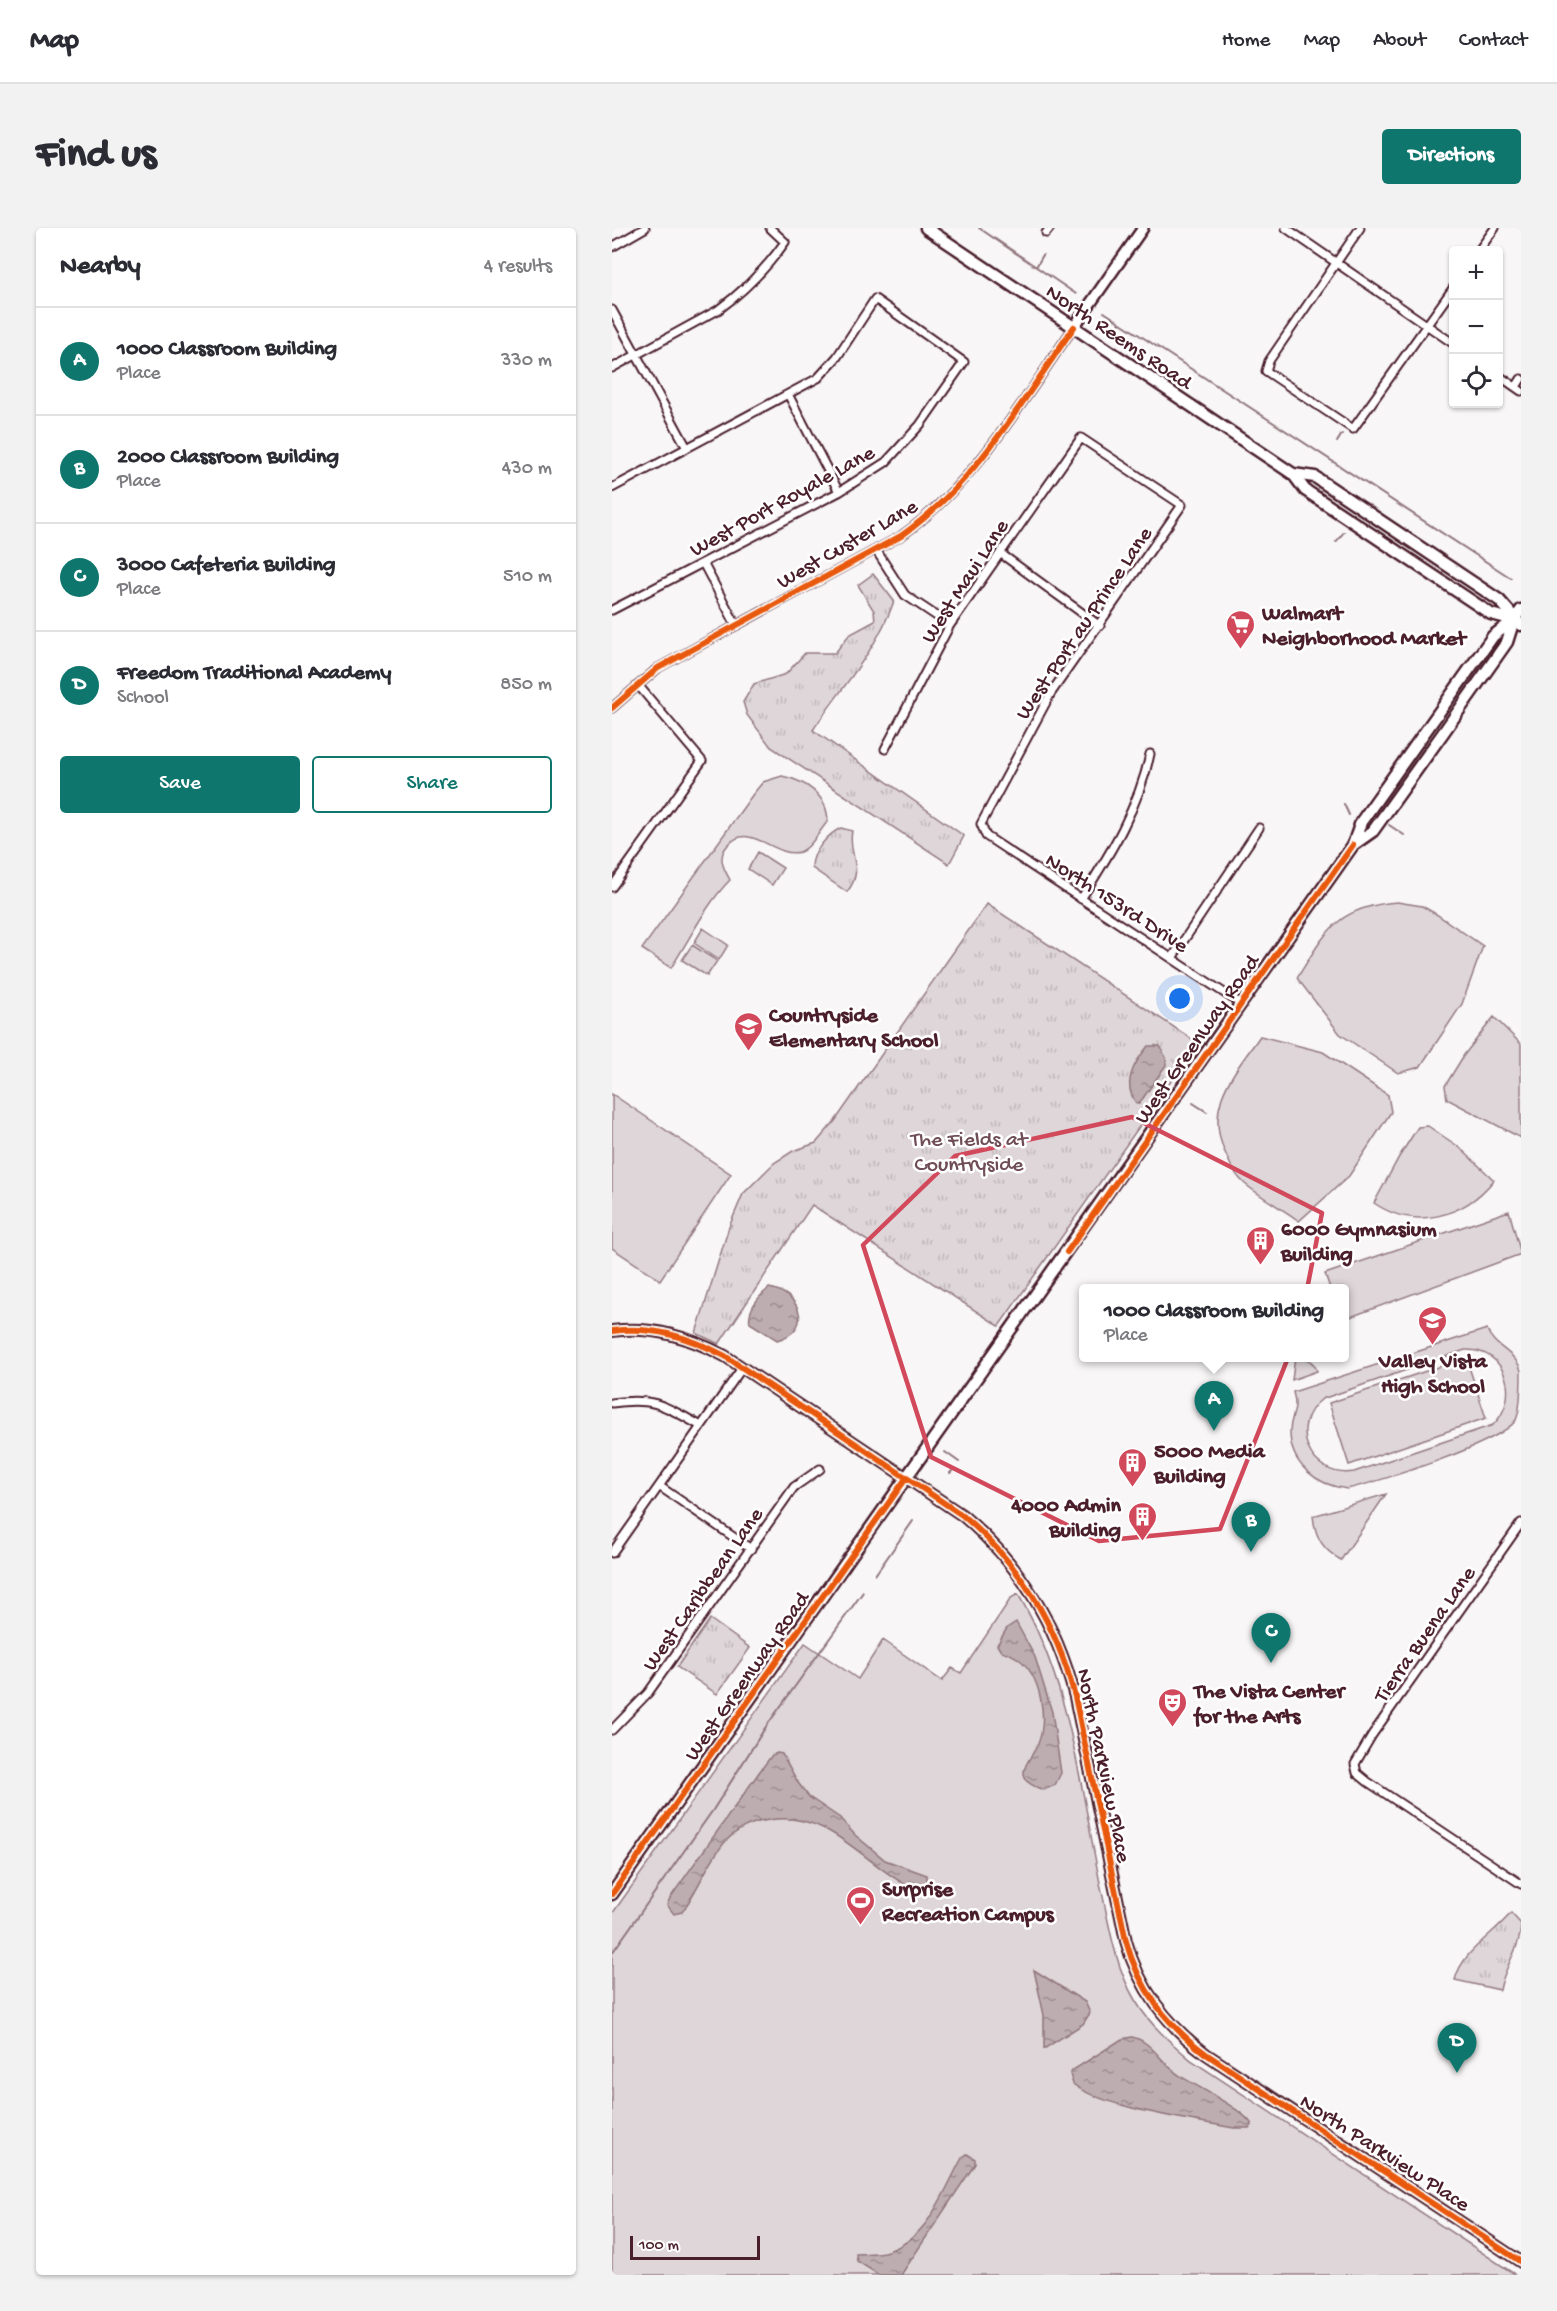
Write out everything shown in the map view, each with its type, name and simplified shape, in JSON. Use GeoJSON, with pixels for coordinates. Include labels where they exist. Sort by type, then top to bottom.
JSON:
{"type":"FeatureCollection","features":[{"type":"Feature","properties":{"kind":"main road","name":"North Reems Road"},"geometry":{"type":"LineString","coordinates":[[926,228],[1293,474],[1305,490],[1491,614],[1517,622]]}},
{"type":"Feature","properties":{"kind":"main road","name":"North Reems Road"},"geometry":{"type":"LineString","coordinates":[[1293,474],[1315,477],[1499,600],[1517,622]]}},
{"type":"Feature","properties":{"kind":"main road","name":"West Greenway Road"},"geometry":{"type":"LineString","coordinates":[[612,1894],[1353,845],[1361,822],[1493,636],[1517,622],[1521,610]]}},
{"type":"Feature","properties":{"kind":"street"},"geometry":{"type":"LineString","coordinates":[[612,247],[645,228]]}},
{"type":"Feature","properties":{"kind":"street"},"geometry":{"type":"LineString","coordinates":[[612,368],[734,299],[766,268],[785,242],[770,228]]}},
{"type":"Feature","properties":{"kind":"street","name":"West Custer Lane"},"geometry":{"type":"LineString","coordinates":[[612,708],[658,668],[876,550],[920,523],[960,486],[1143,228]]}},
{"type":"Feature","properties":{"kind":"street"},"geometry":{"type":"LineString","coordinates":[[1286,228],[1449,340]]}},
{"type":"Feature","properties":{"kind":"street"},"geometry":{"type":"LineString","coordinates":[[1360,228],[1269,361],[1266,371],[1353,429],[1449,294]]}},
{"type":"Feature","properties":{"kind":"street"},"geometry":{"type":"LineString","coordinates":[[1482,246],[1495,228]]}},
{"type":"Feature","properties":{"kind":"street","name":"West Port Royale Lane"},"geometry":{"type":"LineString","coordinates":[[612,610],[839,492],[900,450],[964,362],[875,298],[828,368],[818,378],[789,396]]}},
{"type":"Feature","properties":{"kind":"street"},"geometry":{"type":"LineString","coordinates":[[612,310],[687,448]]}},
{"type":"Feature","properties":{"kind":"street"},"geometry":{"type":"LineString","coordinates":[[1503,378],[1518,389],[1521,380]]}},
{"type":"Feature","properties":{"kind":"street"},"geometry":{"type":"LineString","coordinates":[[612,488],[789,396],[839,492]]}},
{"type":"Feature","properties":{"kind":"street","name":"West Port au Prince Lane"},"geometry":{"type":"LineString","coordinates":[[981,824],[1050,693],[1100,626],[1182,505],[1082,438]]}},
{"type":"Feature","properties":{"kind":"street","name":"West Maui Lane"},"geometry":{"type":"LineString","coordinates":[[885,748],[950,625],[1082,438]]}},
{"type":"Feature","properties":{"kind":"street"},"geometry":{"type":"LineString","coordinates":[[876,550],[905,595],[950,625]]}},
{"type":"Feature","properties":{"kind":"street"},"geometry":{"type":"LineString","coordinates":[[1000,553],[1100,626]]}},
{"type":"Feature","properties":{"kind":"street"},"geometry":{"type":"LineString","coordinates":[[703,563],[736,625]]}},
{"type":"Feature","properties":{"kind":"street"},"geometry":{"type":"LineString","coordinates":[[612,887],[702,761],[638,685]]}},
{"type":"Feature","properties":{"kind":"street"},"geometry":{"type":"LineString","coordinates":[[1081,899],[1115,845],[1146,772],[1150,754]]}},
{"type":"Feature","properties":{"kind":"street","name":"North 153rd Drive"},"geometry":{"type":"LineString","coordinates":[[981,824],[986,836],[1240,1004]]}},
{"type":"Feature","properties":{"kind":"street"},"geometry":{"type":"LineString","coordinates":[[1172,958],[1259,828]]}},
{"type":"Feature","properties":{"kind":"street","name":"North Parkview Place"},"geometry":{"type":"LineString","coordinates":[[612,1331],[639,1329],[678,1336],[703,1345],[742,1368],[907,1477],[962,1515],[988,1537],[1020,1574],[1052,1628],[1075,1697],[1130,1958],[1152,2002],[1163,2016],[1206,2054],[1521,2262]]}},
{"type":"Feature","properties":{"kind":"street"},"geometry":{"type":"LineString","coordinates":[[612,1553],[742,1368]]}},
{"type":"Feature","properties":{"kind":"street"},"geometry":{"type":"LineString","coordinates":[[612,1403],[636,1400],[660,1403],[700,1426]]}},
{"type":"Feature","properties":{"kind":"street","name":"West Caribbean Lane"},"geometry":{"type":"LineString","coordinates":[[612,1730],[648,1693],[794,1487],[820,1469]]}},
{"type":"Feature","properties":{"kind":"street"},"geometry":{"type":"LineString","coordinates":[[658,1486],[751,1549]]}},
{"type":"Feature","properties":{"kind":"street","name":"Tierra Buena Lane"},"geometry":{"type":"LineString","coordinates":[[1521,1523],[1372,1735],[1355,1764],[1357,1773],[1368,1782],[1521,1884]]}},
{"type":"Feature","properties":{"kind":"highlighted area"},"geometry":{"type":"Polygon","coordinates":[[[1132,1117],[1322,1213],[1299,1330],[1220,1529],[1099,1541],[931,1457],[863,1245],[955,1156],[1132,1117]]]}},
{"type":"Feature","properties":{"kind":"green space"},"geometry":{"type":"Polygon","coordinates":[[[873,574],[894,601],[878,636],[858,668],[813,730],[964,836],[949,864],[771,747],[747,715],[743,702],[754,684],[786,674],[805,653],[835,653],[849,635],[875,621],[874,611],[858,585],[873,574]]]}},
{"type":"Feature","properties":{"kind":"green space"},"geometry":{"type":"Polygon","coordinates":[[[782,776],[807,786],[824,804],[828,821],[812,843],[800,852],[790,853],[753,838],[736,839],[727,846],[722,855],[722,863],[730,880],[706,911],[671,968],[642,949],[753,794],[763,782],[782,776]]]}},
{"type":"Feature","properties":{"kind":"green space"},"geometry":{"type":"Polygon","coordinates":[[[841,828],[852,831],[851,840],[856,869],[847,892],[812,868],[814,856],[821,845],[841,828]]]}},
{"type":"Feature","properties":{"kind":"green space"},"geometry":{"type":"Polygon","coordinates":[[[758,852],[783,868],[772,885],[748,869],[758,852]]]}},
{"type":"Feature","properties":{"kind":"green space"},"geometry":{"type":"Polygon","coordinates":[[[1397,902],[1422,906],[1483,946],[1462,1004],[1420,1067],[1398,1073],[1340,1034],[1297,978],[1325,935],[1346,916],[1376,905],[1397,902]]]}},
{"type":"Feature","properties":{"kind":"green space","name":"The Fields at Countryside"},"geometry":{"type":"Polygon","coordinates":[[[987,904],[1198,1043],[999,1326],[812,1205],[719,1344],[696,1333],[729,1227],[743,1194],[774,1163],[793,1151],[816,1143],[835,1121],[987,904]]]}},
{"type":"Feature","properties":{"kind":"green space"},"geometry":{"type":"Polygon","coordinates":[[[703,928],[728,945],[719,960],[694,943],[703,928]]]}},
{"type":"Feature","properties":{"kind":"green space"},"geometry":{"type":"Polygon","coordinates":[[[692,945],[717,961],[707,976],[682,960],[692,945]]]}},
{"type":"Feature","properties":{"kind":"green space"},"geometry":{"type":"Polygon","coordinates":[[[1494,1017],[1521,1044],[1521,1138],[1447,1099],[1445,1086],[1464,1055],[1494,1017]]]}},
{"type":"Feature","properties":{"kind":"green space"},"geometry":{"type":"Polygon","coordinates":[[[1260,1036],[1323,1052],[1388,1095],[1391,1112],[1349,1176],[1299,1221],[1236,1175],[1220,1139],[1219,1107],[1224,1092],[1260,1036]]]}},
{"type":"Feature","properties":{"kind":"green space"},"geometry":{"type":"Polygon","coordinates":[[[612,1094],[731,1174],[660,1280],[612,1248],[612,1094]]]}},
{"type":"Feature","properties":{"kind":"green space"},"geometry":{"type":"Polygon","coordinates":[[[1428,1126],[1459,1147],[1494,1180],[1468,1203],[1438,1216],[1422,1218],[1406,1216],[1390,1212],[1374,1203],[1418,1127],[1428,1126]]]}},
{"type":"Feature","properties":{"kind":"green space"},"geometry":{"type":"Polygon","coordinates":[[[1509,1211],[1521,1254],[1349,1318],[1349,1284],[1329,1284],[1325,1274],[1509,1211]]]}},
{"type":"Feature","properties":{"kind":"green space"},"geometry":{"type":"Polygon","coordinates":[[[1487,1329],[1494,1341],[1514,1359],[1521,1371],[1518,1415],[1505,1430],[1464,1451],[1384,1479],[1347,1489],[1325,1483],[1307,1471],[1300,1463],[1291,1444],[1290,1426],[1295,1409],[1293,1392],[1487,1329]],[[1465,1350],[1322,1399],[1312,1410],[1306,1423],[1305,1436],[1308,1448],[1315,1459],[1326,1467],[1339,1472],[1354,1472],[1493,1425],[1502,1414],[1508,1389],[1500,1366],[1491,1357],[1465,1350]]]}},
{"type":"Feature","properties":{"kind":"green space"},"geometry":{"type":"Polygon","coordinates":[[[1466,1358],[1486,1418],[1349,1465],[1329,1403],[1466,1358]]]}},
{"type":"Feature","properties":{"kind":"green space"},"geometry":{"type":"Polygon","coordinates":[[[1294,1362],[1311,1362],[1317,1371],[1292,1380],[1294,1362]]]}},
{"type":"Feature","properties":{"kind":"green space"},"geometry":{"type":"Polygon","coordinates":[[[1386,1494],[1341,1560],[1329,1552],[1318,1537],[1313,1516],[1386,1494]]]}},
{"type":"Feature","properties":{"kind":"green space","name":"Surprise Recreation Campus"},"geometry":{"type":"Polygon","coordinates":[[[1018,1594],[1036,1627],[1062,1698],[1113,1943],[1128,1987],[1141,2009],[1161,2033],[1191,2060],[1516,2275],[612,2275],[612,1914],[805,1643],[858,1679],[883,1640],[942,1681],[952,1668],[961,1673],[1011,1598],[1018,1594]]]}},
{"type":"Feature","properties":{"kind":"green space"},"geometry":{"type":"Polygon","coordinates":[[[710,1619],[750,1648],[717,1694],[677,1667],[710,1619]]]}},
{"type":"Feature","properties":{"kind":"green space"},"geometry":{"type":"Polygon","coordinates":[[[1511,1913],[1521,1924],[1520,1933],[1500,1990],[1455,1980],[1464,1960],[1511,1913]]]}},
{"type":"Feature","properties":{"kind":"water"},"geometry":{"type":"Polygon","coordinates":[[[1148,1046],[1160,1046],[1166,1058],[1166,1065],[1137,1104],[1130,1089],[1131,1074],[1138,1059],[1148,1046]]]}},
{"type":"Feature","properties":{"kind":"water"},"geometry":{"type":"Polygon","coordinates":[[[769,1288],[789,1297],[799,1312],[796,1328],[789,1335],[777,1340],[750,1323],[752,1308],[769,1288]]]}},
{"type":"Feature","properties":{"kind":"water"},"geometry":{"type":"Polygon","coordinates":[[[1016,1622],[1035,1657],[1052,1712],[1061,1773],[1055,1785],[1044,1790],[1028,1783],[1024,1774],[1041,1733],[1042,1710],[1037,1685],[1025,1665],[1000,1650],[997,1645],[1007,1628],[1016,1622]]]}},
{"type":"Feature","properties":{"kind":"water"},"geometry":{"type":"Polygon","coordinates":[[[782,1754],[809,1797],[840,1818],[855,1835],[885,1860],[927,1875],[927,1886],[921,1889],[908,1886],[827,1830],[790,1819],[769,1820],[756,1822],[730,1837],[713,1859],[682,1912],[674,1914],[667,1905],[670,1898],[760,1771],[772,1755],[782,1754]]]}},
{"type":"Feature","properties":{"kind":"water"},"geometry":{"type":"Polygon","coordinates":[[[1034,1970],[1085,2002],[1090,2013],[1083,2024],[1044,2049],[1044,2015],[1034,1970]]]}},
{"type":"Feature","properties":{"kind":"water"},"geometry":{"type":"Polygon","coordinates":[[[1132,2037],[1145,2043],[1186,2080],[1240,2112],[1252,2125],[1249,2128],[1234,2128],[1149,2112],[1105,2100],[1073,2084],[1070,2074],[1073,2070],[1122,2039],[1132,2037]]]}},
{"type":"Feature","properties":{"kind":"water"},"geometry":{"type":"Polygon","coordinates":[[[967,2154],[975,2159],[975,2164],[901,2275],[879,2275],[857,2261],[856,2254],[884,2252],[912,2238],[932,2214],[962,2158],[967,2154]]]}},
{"type":"Feature","properties":{"kind":"waterway"},"geometry":{"type":"LineString","coordinates":[[979,228],[1076,294]]}},
{"type":"Feature","properties":{"kind":"waterway"},"geometry":{"type":"LineString","coordinates":[[1036,267],[1043,255]]}},
{"type":"Feature","properties":{"kind":"waterway"},"geometry":{"type":"LineString","coordinates":[[1104,312],[1511,578]]}},
{"type":"Feature","properties":{"kind":"waterway"},"geometry":{"type":"LineString","coordinates":[[1115,332],[1120,323]]}},
{"type":"Feature","properties":{"kind":"waterway"},"geometry":{"type":"LineString","coordinates":[[1337,442],[1342,434]]}},
{"type":"Feature","properties":{"kind":"waterway"},"geometry":{"type":"LineString","coordinates":[[1336,542],[1344,532]]}},
{"type":"Feature","properties":{"kind":"waterway"},"geometry":{"type":"LineString","coordinates":[[1344,804],[1349,815]]}},
{"type":"Feature","properties":{"kind":"waterway"},"geometry":{"type":"LineString","coordinates":[[1389,825],[1404,835]]}},
{"type":"Feature","properties":{"kind":"waterway"},"geometry":{"type":"LineString","coordinates":[[1193,1103],[1207,1112]]}},
{"type":"Feature","properties":{"kind":"waterway"},"geometry":{"type":"LineString","coordinates":[[945,1452],[959,1462]]}},
{"type":"Feature","properties":{"kind":"waterway"},"geometry":{"type":"LineString","coordinates":[[950,1473],[954,1469]]}},
{"type":"Feature","properties":{"kind":"waterway"},"geometry":{"type":"LineString","coordinates":[[875,1575],[913,1521]]}},
{"type":"Feature","properties":{"kind":"waterway"},"geometry":{"type":"LineString","coordinates":[[612,1953],[713,1810],[765,1728],[863,1592]]}},
{"type":"Feature","properties":{"kind":"cycle path"},"geometry":{"type":"LineString","coordinates":[[612,708],[658,668],[901,536],[928,515],[975,466],[996,439],[1074,327]]}},
{"type":"Feature","properties":{"kind":"cycle path"},"geometry":{"type":"LineString","coordinates":[[1067,1252],[1353,845]]}},
{"type":"Feature","properties":{"kind":"cycle path"},"geometry":{"type":"LineString","coordinates":[[612,1331],[642,1330],[670,1334],[698,1343],[725,1356],[962,1515],[983,1534],[1018,1575],[1033,1597],[1046,1620],[1067,1670],[1075,1697],[1126,1941],[1138,1975],[1156,2004],[1178,2030],[1206,2054],[1521,2262]]}},
{"type":"Feature","properties":{"kind":"cycle path"},"geometry":{"type":"LineString","coordinates":[[612,1894],[907,1477]]}},
{"type":"Feature","properties":{"kind":"place","name":"Walmart Neighborhood Market"},"geometry":{"type":"Point","coordinates":[1241,650]}},
{"type":"Feature","properties":{"kind":"place","name":"Countryside Elementary School"},"geometry":{"type":"Point","coordinates":[748,1052]}},
{"type":"Feature","properties":{"kind":"place","name":"6000 Gymnasium Building"},"geometry":{"type":"Point","coordinates":[1260,1266]}},
{"type":"Feature","properties":{"kind":"place","name":"Valley Vista High School"},"geometry":{"type":"Point","coordinates":[1433,1346]}},
{"type":"Feature","properties":{"kind":"place","name":"1000 Classroom Building"},"geometry":{"type":"Point","coordinates":[1214,1431]}},
{"type":"Feature","properties":{"kind":"place","name":"5000 Media Building"},"geometry":{"type":"Point","coordinates":[1133,1488]}},
{"type":"Feature","properties":{"kind":"place","name":"4000 Admin Building"},"geometry":{"type":"Point","coordinates":[1142,1542]}},
{"type":"Feature","properties":{"kind":"place","name":"2000 Classroom Building"},"geometry":{"type":"Point","coordinates":[1251,1552]}},
{"type":"Feature","properties":{"kind":"place","name":"3000 Cafeteria Building"},"geometry":{"type":"Point","coordinates":[1271,1663]}},
{"type":"Feature","properties":{"kind":"place","name":"The Vista Center for the Arts"},"geometry":{"type":"Point","coordinates":[1173,1728]}},
{"type":"Feature","properties":{"kind":"place","name":"Surprise Recreation Campus"},"geometry":{"type":"Point","coordinates":[861,1926]}},
{"type":"Feature","properties":{"kind":"place","name":"Freedom Traditional Academy"},"geometry":{"type":"Point","coordinates":[1457,2073]}}]}
